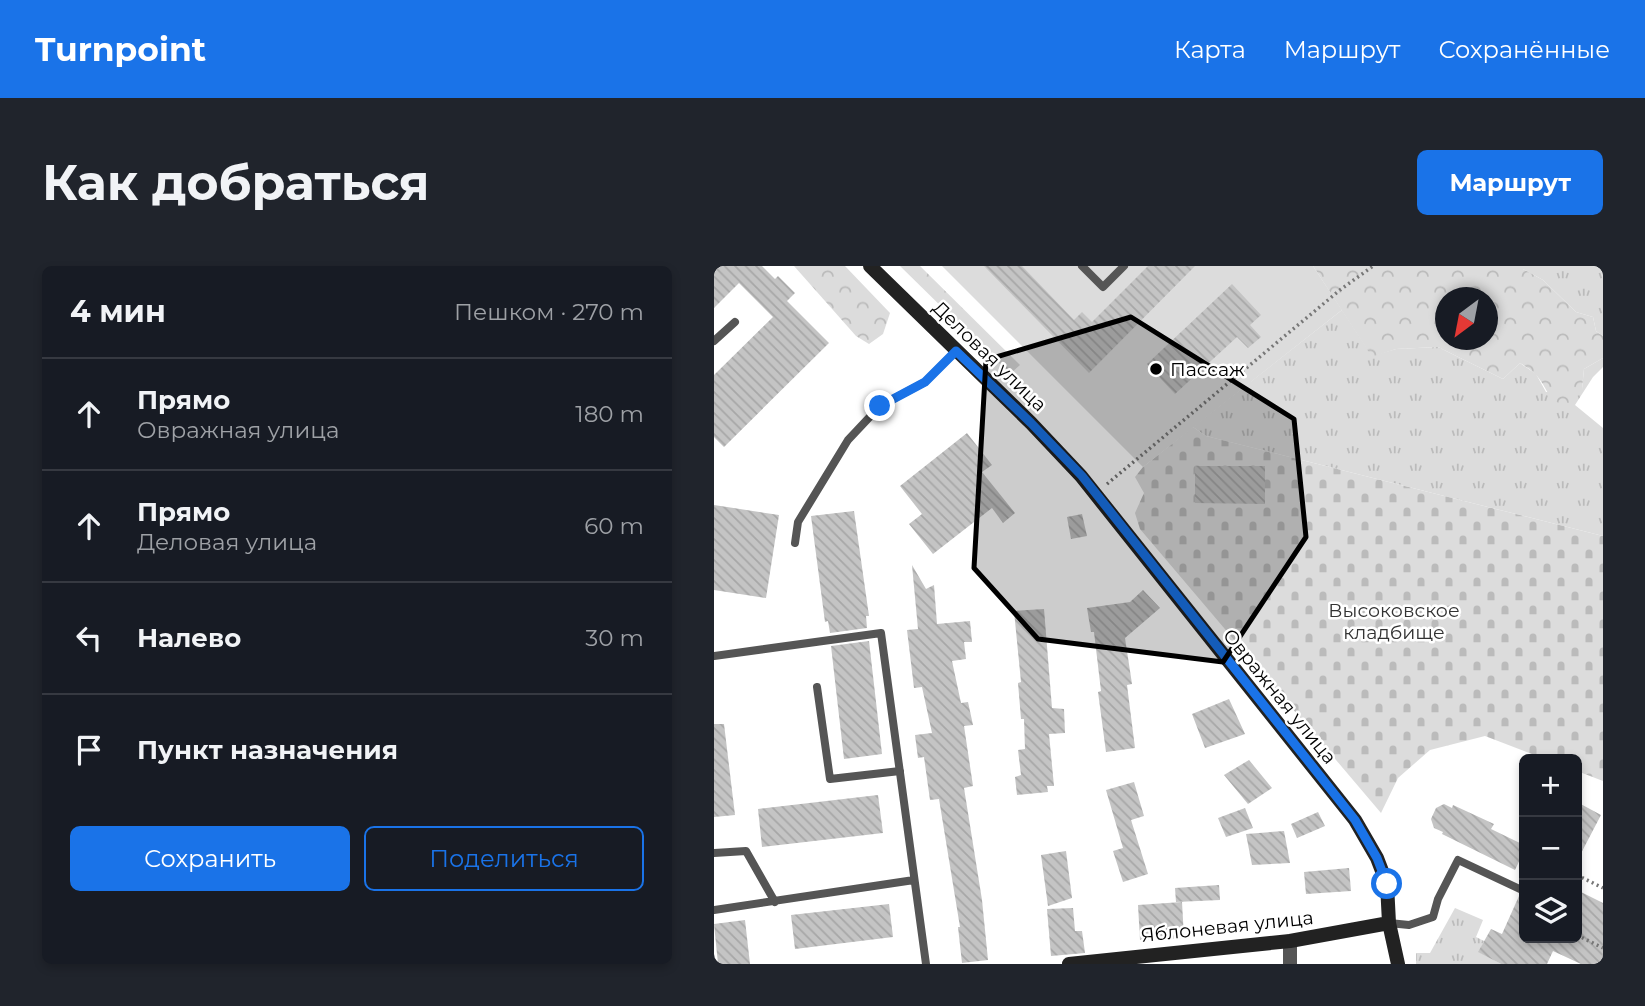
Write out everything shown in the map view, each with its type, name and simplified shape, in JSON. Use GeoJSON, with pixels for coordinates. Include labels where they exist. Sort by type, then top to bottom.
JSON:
{"type":"FeatureCollection","features":[{"type":"Feature","properties":{"kind":"street","name":"Деловая улица"},"geometry":{"type":"LineString","coordinates":[[870,266],[1082,476]]}},
{"type":"Feature","properties":{"kind":"street","name":"Овражная улица"},"geometry":{"type":"LineString","coordinates":[[1082,476],[1355,820],[1377,858],[1387,884],[1389,923],[1398,964]]}},
{"type":"Feature","properties":{"kind":"street","name":"Яблоневая улица"},"geometry":{"type":"LineString","coordinates":[[1069,964],[1153,959],[1290,942],[1389,923]]}},
{"type":"Feature","properties":{"kind":"street"},"geometry":{"type":"LineString","coordinates":[[1290,942],[1290,964]]}},
{"type":"Feature","properties":{"kind":"lane"},"geometry":{"type":"LineString","coordinates":[[1082,266],[1103,287],[1124,266]]}},
{"type":"Feature","properties":{"kind":"lane"},"geometry":{"type":"LineString","coordinates":[[714,341],[735,322]]}},
{"type":"Feature","properties":{"kind":"lane"},"geometry":{"type":"LineString","coordinates":[[795,543],[798,523],[848,440],[880,406],[925,382],[956,351]]}},
{"type":"Feature","properties":{"kind":"lane"},"geometry":{"type":"LineString","coordinates":[[714,656],[881,633],[926,964]]}},
{"type":"Feature","properties":{"kind":"lane"},"geometry":{"type":"LineString","coordinates":[[817,687],[830,779],[900,771]]}},
{"type":"Feature","properties":{"kind":"lane"},"geometry":{"type":"LineString","coordinates":[[714,853],[746,851],[775,902]]}},
{"type":"Feature","properties":{"kind":"lane"},"geometry":{"type":"LineString","coordinates":[[1389,923],[1409,925],[1433,917],[1438,900],[1458,860],[1519,889]]}},
{"type":"Feature","properties":{"kind":"lane"},"geometry":{"type":"LineString","coordinates":[[714,910],[914,880]]}},
{"type":"Feature","properties":{"kind":"path"},"geometry":{"type":"LineString","coordinates":[[1104,486],[1340,290],[1373,266]]}},
{"type":"Feature","properties":{"kind":"path"},"geometry":{"type":"LineString","coordinates":[[1582,878],[1603,888]]}},
{"type":"Feature","properties":{"kind":"path"},"geometry":{"type":"LineString","coordinates":[[1582,938],[1603,948]]}},
{"type":"Feature","properties":{"kind":"highlighted area"},"geometry":{"type":"Polygon","coordinates":[[[1131,317],[1294,419],[1306,537],[1223,662],[1038,639],[974,568],[986,360],[1131,317]]]}},
{"type":"Feature","properties":{"kind":"green space"},"geometry":{"type":"Polygon","coordinates":[[[794,266],[845,266],[890,313],[883,334],[869,344],[856,336],[794,266]]]}},
{"type":"Feature","properties":{"kind":"green space"},"geometry":{"type":"Polygon","coordinates":[[[900,266],[920,266],[1020,365],[1010,374],[900,266]]]}},
{"type":"Feature","properties":{"kind":"green space","name":"Пассаж"},"geometry":{"type":"Polygon","coordinates":[[[942,266],[1313,266],[1342,310],[1143,467],[942,266]]]}},
{"type":"Feature","properties":{"kind":"green space"},"geometry":{"type":"Polygon","coordinates":[[[1313,266],[1523,266],[1523,269],[1543,280],[1576,312],[1593,317],[1596,331],[1603,336],[1603,358],[1584,369],[1582,389],[1568,407],[1555,401],[1535,374],[1520,363],[1503,379],[1444,350],[1498,350],[1498,287],[1435,287],[1435,347],[1396,349],[1372,357],[1313,266]]]}},
{"type":"Feature","properties":{"kind":"green space"},"geometry":{"type":"Polygon","coordinates":[[[1523,266],[1603,266],[1603,336],[1596,331],[1593,317],[1576,312],[1543,280],[1523,269],[1523,266]]]}},
{"type":"Feature","properties":{"kind":"green space"},"geometry":{"type":"Polygon","coordinates":[[[1342,310],[1372,356],[1396,349],[1435,347],[1435,350],[1444,350],[1503,379],[1520,363],[1536,374],[1546,392],[1582,389],[1584,369],[1603,358],[1603,367],[1593,377],[1575,405],[1603,428],[1603,536],[1206,436],[1193,427],[1342,310]]]}},
{"type":"Feature","properties":{"kind":"green space","name":"Высоковское кладбище"},"geometry":{"type":"Polygon","coordinates":[[[1193,427],[1206,436],[1603,536],[1603,781],[1582,773],[1582,754],[1532,754],[1485,736],[1430,750],[1398,778],[1381,813],[1140,529],[1135,513],[1144,493],[1135,477],[1143,467],[1193,427]]]}},
{"type":"Feature","properties":{"kind":"green space"},"geometry":{"type":"Polygon","coordinates":[[[1455,908],[1483,920],[1476,937],[1484,941],[1479,952],[1501,964],[1416,964],[1416,953],[1430,953],[1455,908]]]}},
{"type":"Feature","properties":{"kind":"building"},"geometry":{"type":"Polygon","coordinates":[[[714,266],[762,266],[775,279],[778,276],[795,293],[787,301],[829,343],[724,447],[714,437],[714,375],[773,317],[739,283],[714,308],[714,266]]]}},
{"type":"Feature","properties":{"kind":"building"},"geometry":{"type":"Polygon","coordinates":[[[984,266],[1022,266],[1074,320],[1082,312],[1092,322],[1148,266],[1195,266],[1089,373],[984,266]]]}},
{"type":"Feature","properties":{"kind":"building"},"geometry":{"type":"Polygon","coordinates":[[[1232,284],[1261,315],[1250,325],[1261,337],[1248,348],[1237,337],[1175,394],[1147,364],[1232,284]]]}},
{"type":"Feature","properties":{"kind":"building"},"geometry":{"type":"Polygon","coordinates":[[[967,433],[992,465],[982,472],[1015,513],[1003,523],[992,508],[933,554],[909,524],[922,514],[900,486],[967,433]]]}},
{"type":"Feature","properties":{"kind":"building"},"geometry":{"type":"Polygon","coordinates":[[[1195,466],[1265,466],[1265,504],[1195,503],[1195,466]]]}},
{"type":"Feature","properties":{"kind":"building"},"geometry":{"type":"Polygon","coordinates":[[[714,505],[779,515],[766,598],[714,590],[714,505]]]}},
{"type":"Feature","properties":{"kind":"building"},"geometry":{"type":"Polygon","coordinates":[[[854,511],[869,616],[866,616],[867,628],[830,633],[828,621],[825,622],[811,516],[854,511]]]}},
{"type":"Feature","properties":{"kind":"building"},"geometry":{"type":"Polygon","coordinates":[[[1082,514],[1087,536],[1071,539],[1067,517],[1082,514]]]}},
{"type":"Feature","properties":{"kind":"building"},"geometry":{"type":"Polygon","coordinates":[[[912,565],[926,589],[934,585],[937,624],[970,621],[972,642],[964,642],[966,659],[952,661],[961,703],[968,702],[973,725],[964,726],[973,786],[964,788],[982,900],[988,960],[962,963],[960,927],[939,799],[930,800],[924,757],[918,758],[915,735],[932,733],[922,687],[914,688],[907,630],[918,629],[912,565]]]}},
{"type":"Feature","properties":{"kind":"building"},"geometry":{"type":"Polygon","coordinates":[[[1143,590],[1160,608],[1125,638],[1132,684],[1127,685],[1135,748],[1106,752],[1094,632],[1091,632],[1087,608],[1130,602],[1143,590]]]}},
{"type":"Feature","properties":{"kind":"building"},"geometry":{"type":"Polygon","coordinates":[[[1044,609],[1052,708],[1064,709],[1065,733],[1049,734],[1054,786],[1047,786],[1048,792],[1017,795],[1015,777],[1021,775],[1018,750],[1025,749],[1014,611],[1044,609]]]}},
{"type":"Feature","properties":{"kind":"building"},"geometry":{"type":"Polygon","coordinates":[[[869,641],[882,754],[844,759],[831,646],[869,641]]]}},
{"type":"Feature","properties":{"kind":"building"},"geometry":{"type":"Polygon","coordinates":[[[1229,699],[1245,734],[1205,748],[1192,714],[1229,699]]]}},
{"type":"Feature","properties":{"kind":"building"},"geometry":{"type":"Polygon","coordinates":[[[714,724],[724,724],[735,815],[714,817],[714,724]]]}},
{"type":"Feature","properties":{"kind":"building"},"geometry":{"type":"Polygon","coordinates":[[[1249,760],[1272,788],[1248,804],[1224,775],[1249,760]]]}},
{"type":"Feature","properties":{"kind":"building"},"geometry":{"type":"Polygon","coordinates":[[[1134,782],[1144,816],[1131,820],[1148,874],[1123,882],[1113,851],[1123,848],[1106,790],[1134,782]]]}},
{"type":"Feature","properties":{"kind":"building"},"geometry":{"type":"Polygon","coordinates":[[[878,795],[883,833],[762,847],[758,809],[878,795]]]}},
{"type":"Feature","properties":{"kind":"building"},"geometry":{"type":"Polygon","coordinates":[[[1444,804],[1452,808],[1453,805],[1494,824],[1491,829],[1519,843],[1519,862],[1515,870],[1434,828],[1431,819],[1436,808],[1444,804]]]}},
{"type":"Feature","properties":{"kind":"building"},"geometry":{"type":"Polygon","coordinates":[[[1582,805],[1601,815],[1582,851],[1582,805]]]}},
{"type":"Feature","properties":{"kind":"building"},"geometry":{"type":"Polygon","coordinates":[[[1245,808],[1253,828],[1226,837],[1218,818],[1245,808]]]}},
{"type":"Feature","properties":{"kind":"building"},"geometry":{"type":"Polygon","coordinates":[[[1318,812],[1325,826],[1297,838],[1291,824],[1318,812]]]}},
{"type":"Feature","properties":{"kind":"building"},"geometry":{"type":"Polygon","coordinates":[[[1284,831],[1290,863],[1252,865],[1246,834],[1284,831]]]}},
{"type":"Feature","properties":{"kind":"building"},"geometry":{"type":"Polygon","coordinates":[[[1066,851],[1072,898],[1048,906],[1041,855],[1066,851]]]}},
{"type":"Feature","properties":{"kind":"building"},"geometry":{"type":"Polygon","coordinates":[[[1349,868],[1351,891],[1306,894],[1304,872],[1349,868]]]}},
{"type":"Feature","properties":{"kind":"building"},"geometry":{"type":"Polygon","coordinates":[[[1219,885],[1220,900],[1176,902],[1175,888],[1219,885]]]}},
{"type":"Feature","properties":{"kind":"building"},"geometry":{"type":"Polygon","coordinates":[[[1582,892],[1603,903],[1603,964],[1581,964],[1553,951],[1547,964],[1501,964],[1478,952],[1491,929],[1502,934],[1519,896],[1519,943],[1582,943],[1582,892]]]}},
{"type":"Feature","properties":{"kind":"building"},"geometry":{"type":"Polygon","coordinates":[[[1182,902],[1184,938],[1140,940],[1138,905],[1182,902]]]}},
{"type":"Feature","properties":{"kind":"building"},"geometry":{"type":"Polygon","coordinates":[[[889,904],[893,937],[795,949],[791,915],[889,904]]]}},
{"type":"Feature","properties":{"kind":"building"},"geometry":{"type":"Polygon","coordinates":[[[1073,908],[1075,931],[1082,931],[1085,953],[1051,956],[1047,909],[1073,908]]]}},
{"type":"Feature","properties":{"kind":"building"},"geometry":{"type":"Polygon","coordinates":[[[745,920],[750,964],[718,964],[714,924],[745,920]]]}},
{"type":"Feature","properties":{"kind":"place","name":"Пассаж"},"geometry":{"type":"Point","coordinates":[1156,369]}},
{"type":"Feature","properties":{"kind":"route"},"geometry":{"type":"LineString","coordinates":[[880,406],[925,382],[956,351],[1082,476],[1355,820],[1377,858],[1387,884]]}}]}
